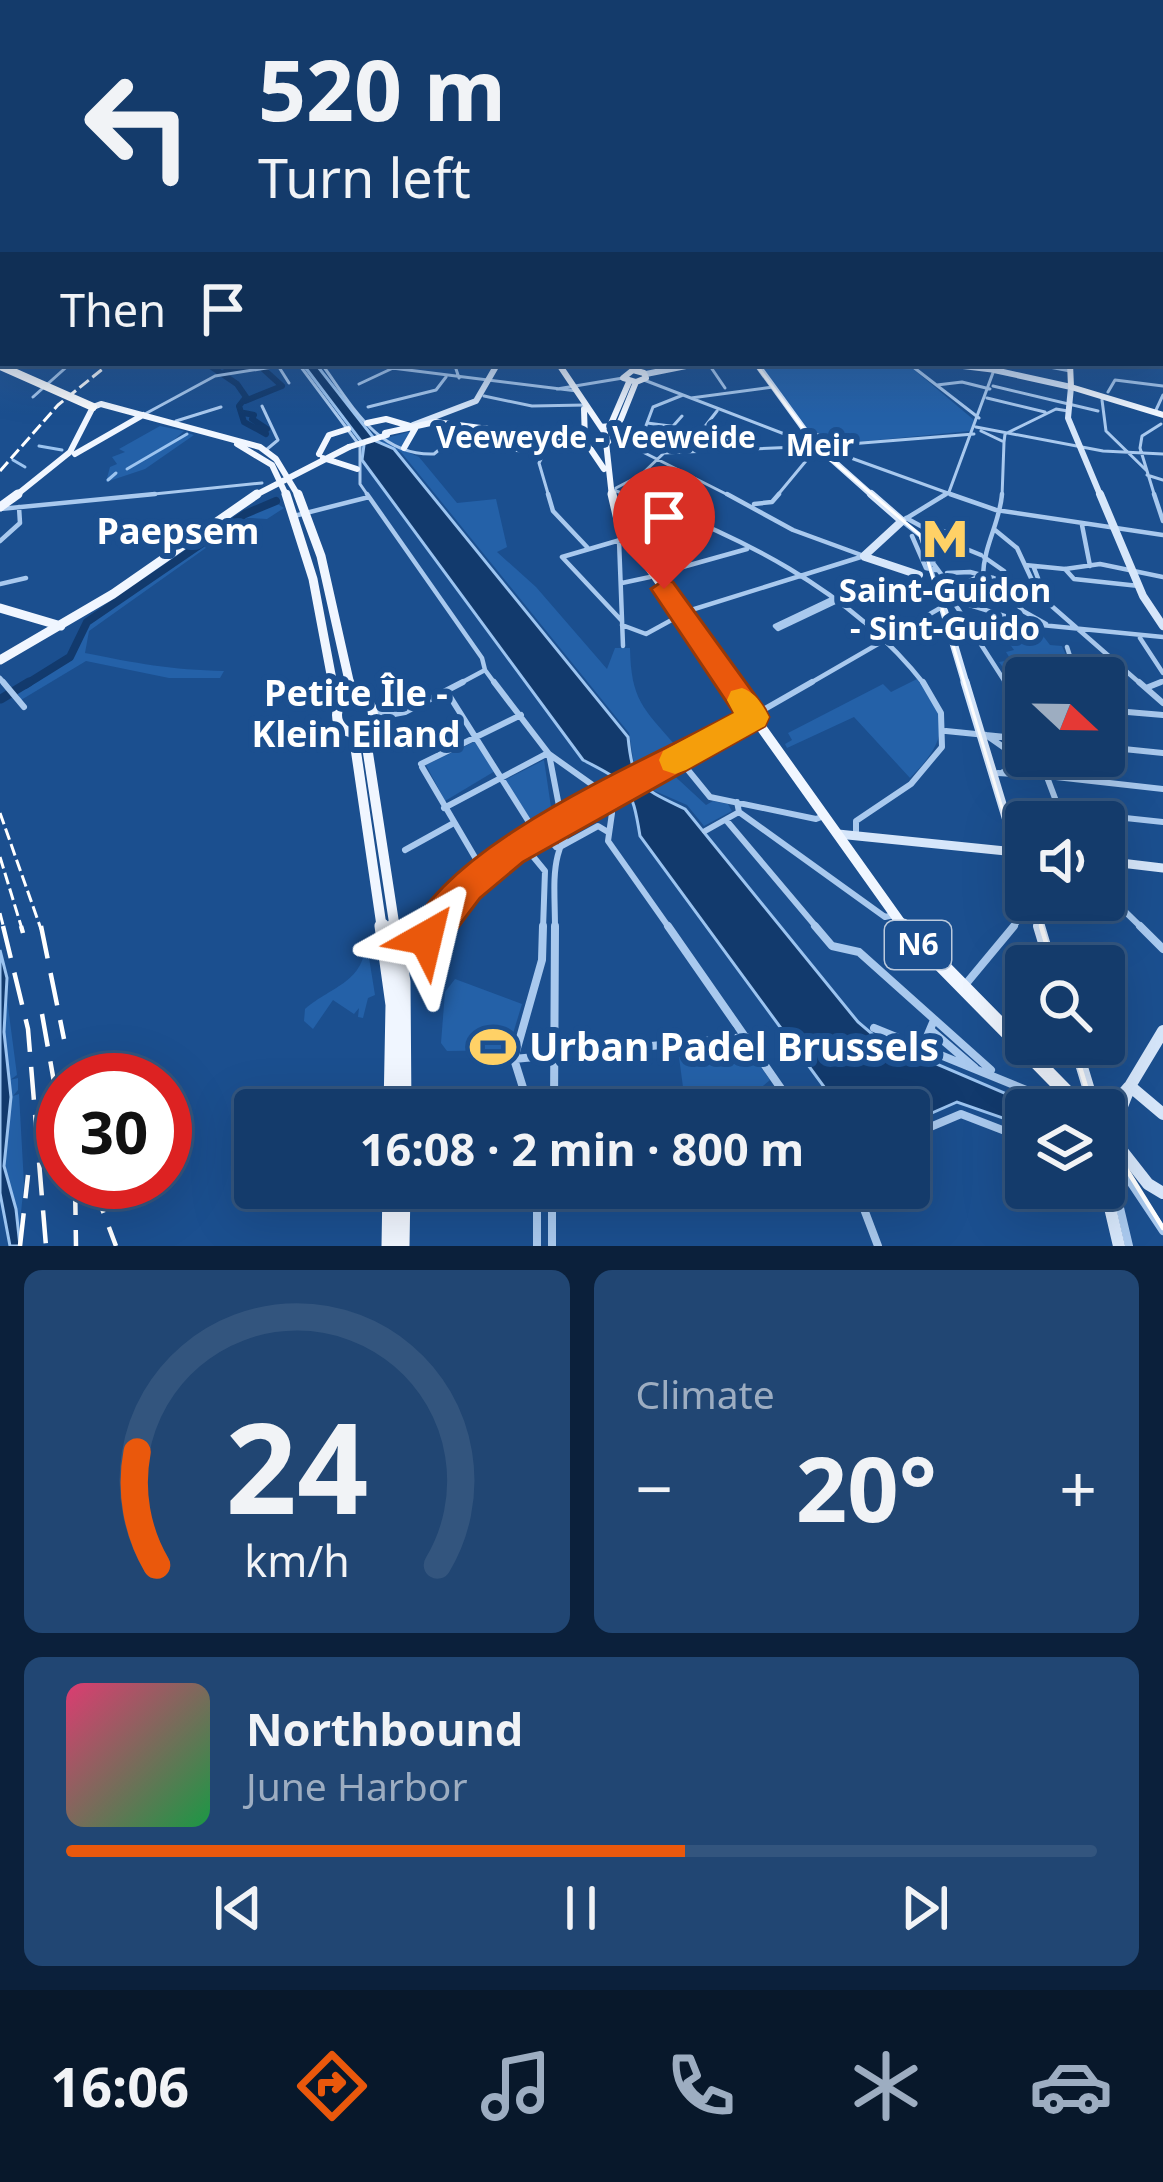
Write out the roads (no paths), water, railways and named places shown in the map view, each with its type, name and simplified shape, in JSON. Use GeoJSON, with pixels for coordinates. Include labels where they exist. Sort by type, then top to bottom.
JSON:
{"type":"FeatureCollection","features":[{"type":"Feature","properties":{"kind":"highway"},"geometry":{"type":"LineString","coordinates":[[12,366],[97,406]]}},
{"type":"Feature","properties":{"kind":"main road","name":"N6"},"geometry":{"type":"LineString","coordinates":[[560,366],[614,442],[607,474]]}},
{"type":"Feature","properties":{"kind":"main road"},"geometry":{"type":"LineString","coordinates":[[367,423],[455,425],[590,447],[614,442],[635,373]]}},
{"type":"Feature","properties":{"kind":"main road"},"geometry":{"type":"LineString","coordinates":[[60,625],[262,483],[333,452],[419,425],[470,424],[563,437],[610,426],[635,373]]}},
{"type":"Feature","properties":{"kind":"main road"},"geometry":{"type":"LineString","coordinates":[[1071,384],[1161,415]]}},
{"type":"Feature","properties":{"kind":"main road"},"geometry":{"type":"LineString","coordinates":[[1071,384],[1161,415]]}},
{"type":"Feature","properties":{"kind":"main road","name":"N6"},"geometry":{"type":"LineString","coordinates":[[585,405],[590,447],[607,474],[624,539],[913,941],[965,985],[1060,1089]]}},
{"type":"Feature","properties":{"kind":"main road"},"geometry":{"type":"LineString","coordinates":[[76,450],[97,406],[219,433],[283,474]]}},
{"type":"Feature","properties":{"kind":"main road"},"geometry":{"type":"LineString","coordinates":[[0,508],[76,450],[140,417],[176,421],[266,450],[283,474],[299,515],[356,699]]}},
{"type":"Feature","properties":{"kind":"main road"},"geometry":{"type":"LineString","coordinates":[[388,433],[394,421]]}},
{"type":"Feature","properties":{"kind":"main road"},"geometry":{"type":"LineString","coordinates":[[404,448],[419,425]]}},
{"type":"Feature","properties":{"kind":"main road"},"geometry":{"type":"LineString","coordinates":[[348,429],[331,434],[333,452],[357,469]]}},
{"type":"Feature","properties":{"kind":"main road"},"geometry":{"type":"LineString","coordinates":[[388,433],[411,438]]}},
{"type":"Feature","properties":{"kind":"main road"},"geometry":{"type":"LineString","coordinates":[[0,658],[60,625],[283,474]]}},
{"type":"Feature","properties":{"kind":"main road"},"geometry":{"type":"LineString","coordinates":[[327,605],[331,672],[342,705],[335,722],[341,729],[367,722]]}},
{"type":"Feature","properties":{"kind":"main road"},"geometry":{"type":"LineString","coordinates":[[0,608],[60,625]]}},
{"type":"Feature","properties":{"kind":"main road"},"geometry":{"type":"LineString","coordinates":[[342,705],[356,699],[370,702],[367,722],[393,958],[401,1089]]}},
{"type":"Feature","properties":{"kind":"main road"},"geometry":{"type":"LineString","coordinates":[[395,1089],[398,1071]]}},
{"type":"Feature","properties":{"kind":"main road"},"geometry":{"type":"LineString","coordinates":[[389,1246],[390,1209]]}},
{"type":"Feature","properties":{"kind":"main road"},"geometry":{"type":"LineString","coordinates":[[402,1246],[403,1209]]}},
{"type":"Feature","properties":{"kind":"street"},"geometry":{"type":"LineString","coordinates":[[33,397],[67,366]]}},
{"type":"Feature","properties":{"kind":"street"},"geometry":{"type":"LineString","coordinates":[[140,417],[225,374],[270,366]]}},
{"type":"Feature","properties":{"kind":"street"},"geometry":{"type":"LineString","coordinates":[[279,366],[289,383]]}},
{"type":"Feature","properties":{"kind":"street"},"geometry":{"type":"LineString","coordinates":[[300,366],[360,446],[357,469],[369,496],[482,658],[485,670],[549,754],[596,788],[611,810],[608,841],[782,1089]]}},
{"type":"Feature","properties":{"kind":"street"},"geometry":{"type":"LineString","coordinates":[[323,366],[380,440],[422,456],[442,451],[446,444],[544,453]]}},
{"type":"Feature","properties":{"kind":"street"},"geometry":{"type":"LineString","coordinates":[[359,384],[383,366],[544,390],[684,366]]}},
{"type":"Feature","properties":{"kind":"street"},"geometry":{"type":"LineString","coordinates":[[455,366],[459,378]]}},
{"type":"Feature","properties":{"kind":"street"},"geometry":{"type":"LineString","coordinates":[[419,425],[484,396],[497,366]]}},
{"type":"Feature","properties":{"kind":"street"},"geometry":{"type":"LineString","coordinates":[[707,366],[727,391]]}},
{"type":"Feature","properties":{"kind":"street"},"geometry":{"type":"LineString","coordinates":[[757,366],[816,446]]}},
{"type":"Feature","properties":{"kind":"street"},"geometry":{"type":"LineString","coordinates":[[912,366],[979,418]]}},
{"type":"Feature","properties":{"kind":"street"},"geometry":{"type":"LineString","coordinates":[[992,366],[1071,384]]}},
{"type":"Feature","properties":{"kind":"street"},"geometry":{"type":"LineString","coordinates":[[992,366],[1071,384]]}},
{"type":"Feature","properties":{"kind":"street"},"geometry":{"type":"LineString","coordinates":[[864,556],[903,521],[948,494],[980,430],[992,366]]}},
{"type":"Feature","properties":{"kind":"street"},"geometry":{"type":"LineString","coordinates":[[1035,366],[1071,384],[1098,411],[1106,433],[1146,473],[1163,479]]}},
{"type":"Feature","properties":{"kind":"street"},"geometry":{"type":"LineString","coordinates":[[635,373],[799,443],[1000,511],[1163,535]]}},
{"type":"Feature","properties":{"kind":"street"},"geometry":{"type":"LineString","coordinates":[[368,407],[436,390],[446,377]]}},
{"type":"Feature","properties":{"kind":"street"},"geometry":{"type":"LineString","coordinates":[[1108,392],[1115,380],[1163,386]]}},
{"type":"Feature","properties":{"kind":"street"},"geometry":{"type":"LineString","coordinates":[[937,385],[990,389],[1071,384]]}},
{"type":"Feature","properties":{"kind":"street"},"geometry":{"type":"LineString","coordinates":[[1043,622],[1023,611],[986,577],[984,548],[1000,511],[1005,434],[1048,413],[1071,384]]}},
{"type":"Feature","properties":{"kind":"street"},"geometry":{"type":"LineString","coordinates":[[1071,384],[1080,446],[1139,586],[1163,626]]}},
{"type":"Feature","properties":{"kind":"street"},"geometry":{"type":"LineString","coordinates":[[691,398],[773,387]]}},
{"type":"Feature","properties":{"kind":"street"},"geometry":{"type":"LineString","coordinates":[[647,423],[653,407],[683,395]]}},
{"type":"Feature","properties":{"kind":"street"},"geometry":{"type":"LineString","coordinates":[[1162,517],[1146,473],[1142,436],[1161,415],[1163,395]]}},
{"type":"Feature","properties":{"kind":"street"},"geometry":{"type":"LineString","coordinates":[[484,396],[532,406],[585,405]]}},
{"type":"Feature","properties":{"kind":"street"},"geometry":{"type":"LineString","coordinates":[[987,398],[1048,413]]}},
{"type":"Feature","properties":{"kind":"street"},"geometry":{"type":"LineString","coordinates":[[1098,411],[1102,400]]}},
{"type":"Feature","properties":{"kind":"street"},"geometry":{"type":"LineString","coordinates":[[262,406],[278,440],[266,450]]}},
{"type":"Feature","properties":{"kind":"street"},"geometry":{"type":"LineString","coordinates":[[176,421],[220,407]]}},
{"type":"Feature","properties":{"kind":"street"},"geometry":{"type":"LineString","coordinates":[[698,429],[719,409]]}},
{"type":"Feature","properties":{"kind":"street"},"geometry":{"type":"LineString","coordinates":[[456,411],[457,419],[470,424]]}},
{"type":"Feature","properties":{"kind":"street"},"geometry":{"type":"LineString","coordinates":[[419,425],[456,411]]}},
{"type":"Feature","properties":{"kind":"street"},"geometry":{"type":"LineString","coordinates":[[674,425],[682,416]]}},
{"type":"Feature","properties":{"kind":"street"},"geometry":{"type":"LineString","coordinates":[[614,442],[647,423],[698,429],[726,439],[731,450]]}},
{"type":"Feature","properties":{"kind":"street"},"geometry":{"type":"LineString","coordinates":[[980,430],[1002,441]]}},
{"type":"Feature","properties":{"kind":"street"},"geometry":{"type":"LineString","coordinates":[[834,452],[980,430],[1163,455]]}},
{"type":"Feature","properties":{"kind":"street"},"geometry":{"type":"LineString","coordinates":[[748,505],[772,502],[816,446],[828,438],[834,452],[903,521],[957,597]]}},
{"type":"Feature","properties":{"kind":"street"},"geometry":{"type":"LineString","coordinates":[[552,439],[540,466],[552,510],[587,547]]}},
{"type":"Feature","properties":{"kind":"street"},"geometry":{"type":"LineString","coordinates":[[614,442],[658,456],[777,520],[864,556]]}},
{"type":"Feature","properties":{"kind":"street"},"geometry":{"type":"LineString","coordinates":[[611,490],[636,478],[658,456],[799,443],[816,446]]}},
{"type":"Feature","properties":{"kind":"street"},"geometry":{"type":"LineString","coordinates":[[300,473],[333,452]]}},
{"type":"Feature","properties":{"kind":"street"},"geometry":{"type":"LineString","coordinates":[[0,508],[262,483]]}},
{"type":"Feature","properties":{"kind":"street"},"geometry":{"type":"LineString","coordinates":[[1150,489],[1163,491]]}},
{"type":"Feature","properties":{"kind":"street"},"geometry":{"type":"LineString","coordinates":[[611,490],[803,575],[885,643],[937,699],[946,731],[931,766],[856,820],[856,834]]}},
{"type":"Feature","properties":{"kind":"street"},"geometry":{"type":"LineString","coordinates":[[299,515],[369,496]]}},
{"type":"Feature","properties":{"kind":"street"},"geometry":{"type":"LineString","coordinates":[[772,502],[777,520]]}},
{"type":"Feature","properties":{"kind":"street"},"geometry":{"type":"LineString","coordinates":[[0,541],[20,524],[19,507]]}},
{"type":"Feature","properties":{"kind":"street"},"geometry":{"type":"LineString","coordinates":[[1082,523],[1090,566]]}},
{"type":"Feature","properties":{"kind":"street"},"geometry":{"type":"LineString","coordinates":[[995,530],[1017,548],[1048,601]]}},
{"type":"Feature","properties":{"kind":"street"},"geometry":{"type":"LineString","coordinates":[[927,554],[950,532],[958,538],[958,545]]}},
{"type":"Feature","properties":{"kind":"street"},"geometry":{"type":"LineString","coordinates":[[623,646],[622,623],[622,583],[624,539],[562,557],[622,623],[646,634],[681,614],[864,556],[927,554],[937,545],[958,545],[1004,571]]}},
{"type":"Feature","properties":{"kind":"street"},"geometry":{"type":"LineString","coordinates":[[927,554],[937,545]]}},
{"type":"Feature","properties":{"kind":"street"},"geometry":{"type":"LineString","coordinates":[[622,583],[747,549]]}},
{"type":"Feature","properties":{"kind":"street"},"geometry":{"type":"LineString","coordinates":[[927,554],[1005,806]]}},
{"type":"Feature","properties":{"kind":"street"},"geometry":{"type":"LineString","coordinates":[[1027,565],[1090,566],[1163,577]]}},
{"type":"Feature","properties":{"kind":"street"},"geometry":{"type":"LineString","coordinates":[[1027,565],[1036,591]]}},
{"type":"Feature","properties":{"kind":"street"},"geometry":{"type":"LineString","coordinates":[[1065,569],[1075,582],[1139,586]]}},
{"type":"Feature","properties":{"kind":"street"},"geometry":{"type":"LineString","coordinates":[[945,576],[986,577],[1036,591],[1163,703]]}},
{"type":"Feature","properties":{"kind":"street"},"geometry":{"type":"LineString","coordinates":[[945,576],[963,584]]}},
{"type":"Feature","properties":{"kind":"street"},"geometry":{"type":"LineString","coordinates":[[950,584],[986,577]]}},
{"type":"Feature","properties":{"kind":"street"},"geometry":{"type":"LineString","coordinates":[[0,584],[26,578]]}},
{"type":"Feature","properties":{"kind":"street"},"geometry":{"type":"LineString","coordinates":[[963,584],[955,604],[1005,680]]}},
{"type":"Feature","properties":{"kind":"street"},"geometry":{"type":"LineString","coordinates":[[939,596],[957,597],[1002,616],[1163,637]]}},
{"type":"Feature","properties":{"kind":"street"},"geometry":{"type":"LineString","coordinates":[[834,601],[778,629],[775,626],[834,601]]}},
{"type":"Feature","properties":{"kind":"street"},"geometry":{"type":"LineString","coordinates":[[393,958],[420,947],[446,909],[483,872],[537,835],[885,643],[935,607],[943,609]]}},
{"type":"Feature","properties":{"kind":"street"},"geometry":{"type":"LineString","coordinates":[[1138,634],[1163,677],[1146,688]]}},
{"type":"Feature","properties":{"kind":"street"},"geometry":{"type":"LineString","coordinates":[[1067,646],[1070,657]]}},
{"type":"Feature","properties":{"kind":"street"},"geometry":{"type":"LineString","coordinates":[[331,672],[345,668]]}},
{"type":"Feature","properties":{"kind":"street"},"geometry":{"type":"LineString","coordinates":[[367,722],[445,693],[485,670]]}},
{"type":"Feature","properties":{"kind":"street"},"geometry":{"type":"LineString","coordinates":[[0,678],[25,707]]}},
{"type":"Feature","properties":{"kind":"street"},"geometry":{"type":"LineString","coordinates":[[445,693],[537,835]]}},
{"type":"Feature","properties":{"kind":"street"},"geometry":{"type":"LineString","coordinates":[[1125,712],[1163,716]]}},
{"type":"Feature","properties":{"kind":"street"},"geometry":{"type":"LineString","coordinates":[[483,872],[421,766],[521,715]]}},
{"type":"Feature","properties":{"kind":"street"},"geometry":{"type":"LineString","coordinates":[[946,731],[1005,738]]}},
{"type":"Feature","properties":{"kind":"street"},"geometry":{"type":"LineString","coordinates":[[980,735],[1005,746]]}},
{"type":"Feature","properties":{"kind":"street"},"geometry":{"type":"LineString","coordinates":[[1125,749],[1163,753]]}},
{"type":"Feature","properties":{"kind":"street"},"geometry":{"type":"LineString","coordinates":[[445,808],[549,754]]}},
{"type":"Feature","properties":{"kind":"street"},"geometry":{"type":"LineString","coordinates":[[549,754],[559,806],[546,830],[549,843],[558,848]]}},
{"type":"Feature","properties":{"kind":"street"},"geometry":{"type":"LineString","coordinates":[[994,761],[1005,770]]}},
{"type":"Feature","properties":{"kind":"street"},"geometry":{"type":"LineString","coordinates":[[688,770],[710,796],[817,819],[824,816]]}},
{"type":"Feature","properties":{"kind":"street"},"geometry":{"type":"LineString","coordinates":[[1073,777],[1163,789]]}},
{"type":"Feature","properties":{"kind":"street"},"geometry":{"type":"LineString","coordinates":[[737,802],[739,812],[885,917],[894,915]]}},
{"type":"Feature","properties":{"kind":"street"},"geometry":{"type":"LineString","coordinates":[[555,1089],[558,848],[569,824],[590,808]]}},
{"type":"Feature","properties":{"kind":"street"},"geometry":{"type":"LineString","coordinates":[[706,831],[739,812]]}},
{"type":"Feature","properties":{"kind":"street"},"geometry":{"type":"LineString","coordinates":[[1125,818],[1163,822]]}},
{"type":"Feature","properties":{"kind":"street"},"geometry":{"type":"LineString","coordinates":[[727,820],[832,946],[859,952],[979,1072]]}},
{"type":"Feature","properties":{"kind":"street"},"geometry":{"type":"LineString","coordinates":[[405,850],[453,823]]}},
{"type":"Feature","properties":{"kind":"street"},"geometry":{"type":"LineString","coordinates":[[558,848],[598,826],[608,832]]}},
{"type":"Feature","properties":{"kind":"street"},"geometry":{"type":"LineString","coordinates":[[837,835],[1005,850]]}},
{"type":"Feature","properties":{"kind":"street"},"geometry":{"type":"LineString","coordinates":[[503,857],[531,854],[545,871],[545,942],[514,1059],[523,1089]]}},
{"type":"Feature","properties":{"kind":"street"},"geometry":{"type":"LineString","coordinates":[[1125,863],[1163,868]]}},
{"type":"Feature","properties":{"kind":"street"},"geometry":{"type":"LineString","coordinates":[[1125,912],[1163,950]]}},
{"type":"Feature","properties":{"kind":"street"},"geometry":{"type":"LineString","coordinates":[[965,985],[1018,921]]}},
{"type":"Feature","properties":{"kind":"street"},"geometry":{"type":"LineString","coordinates":[[534,992],[555,994]]}},
{"type":"Feature","properties":{"kind":"street"},"geometry":{"type":"LineString","coordinates":[[923,1046],[933,1026]]}},
{"type":"Feature","properties":{"kind":"street"},"geometry":{"type":"LineString","coordinates":[[933,1026],[992,1070]]}},
{"type":"Feature","properties":{"kind":"street"},"geometry":{"type":"LineString","coordinates":[[874,1028],[1023,1089]]}},
{"type":"Feature","properties":{"kind":"street"},"geometry":{"type":"LineString","coordinates":[[1125,1100],[1163,1031]]}},
{"type":"Feature","properties":{"kind":"street"},"geometry":{"type":"LineString","coordinates":[[514,1059],[746,1037]]}},
{"type":"Feature","properties":{"kind":"street"},"geometry":{"type":"LineString","coordinates":[[1130,1086],[1163,1114]]}},
{"type":"Feature","properties":{"kind":"street"},"geometry":{"type":"LineString","coordinates":[[930,1127],[961,1114],[1005,1131]]}},
{"type":"Feature","properties":{"kind":"street"},"geometry":{"type":"LineString","coordinates":[[1125,1159],[1163,1193]]}},
{"type":"Feature","properties":{"kind":"street"},"geometry":{"type":"LineString","coordinates":[[1125,1168],[1163,1231]]}},
{"type":"Feature","properties":{"kind":"street"},"geometry":{"type":"LineString","coordinates":[[537,1209],[537,1246]]}},
{"type":"Feature","properties":{"kind":"street"},"geometry":{"type":"LineString","coordinates":[[552,1246],[553,1209]]}},
{"type":"Feature","properties":{"kind":"street"},"geometry":{"type":"LineString","coordinates":[[864,1209],[878,1246]]}},
{"type":"Feature","properties":{"kind":"street"},"geometry":{"type":"LineString","coordinates":[[1110,1209],[1124,1246]]}},
{"type":"Feature","properties":{"kind":"street"},"geometry":{"type":"LineString","coordinates":[[1119,1209],[1124,1246]]}},
{"type":"Feature","properties":{"kind":"waterway"},"geometry":{"type":"LineString","coordinates":[[210,366],[237,384],[246,397],[239,406],[244,422],[266,434]]}},
{"type":"Feature","properties":{"kind":"waterway"},"geometry":{"type":"LineString","coordinates":[[225,372],[261,367],[282,386],[245,401]]}},
{"type":"Feature","properties":{"kind":"waterway"},"geometry":{"type":"LineString","coordinates":[[244,413],[254,415],[252,419],[267,429]]}},
{"type":"Feature","properties":{"kind":"waterway"},"geometry":{"type":"LineString","coordinates":[[127,469],[187,434]]}},
{"type":"Feature","properties":{"kind":"waterway"},"geometry":{"type":"LineString","coordinates":[[39,446],[62,450]]}},
{"type":"Feature","properties":{"kind":"waterway"},"geometry":{"type":"LineString","coordinates":[[13,460],[25,467]]}},
{"type":"Feature","properties":{"kind":"waterway"},"geometry":{"type":"LineString","coordinates":[[108,480],[116,473]]}},
{"type":"Feature","properties":{"kind":"waterway"},"geometry":{"type":"LineString","coordinates":[[25,685],[70,657],[87,622],[245,514],[276,501]]}},
{"type":"Feature","properties":{"kind":"waterway"},"geometry":{"type":"LineString","coordinates":[[1,699],[29,682]]}},
{"type":"Feature","properties":{"kind":"tram line"},"geometry":{"type":"LineString","coordinates":[[757,366],[806,432],[803,448],[834,462],[920,535],[1005,818]]}},
{"type":"Feature","properties":{"kind":"tram line"},"geometry":{"type":"LineString","coordinates":[[1040,921],[1042,929]]}},
{"type":"Feature","properties":{"kind":"tram line"},"geometry":{"type":"LineString","coordinates":[[1041,926],[1047,945]]}},
{"type":"Feature","properties":{"kind":"tram line"},"geometry":{"type":"LineString","coordinates":[[1079,1065],[1087,1089]]}},
{"type":"Feature","properties":{"kind":"tram line"},"geometry":{"type":"LineString","coordinates":[[1125,1167],[1163,1228]]}},
{"type":"Feature","properties":{"kind":"railway"},"geometry":{"type":"LineString","coordinates":[[0,471],[58,405],[106,366]]}},
{"type":"Feature","properties":{"kind":"railway"},"geometry":{"type":"LineString","coordinates":[[0,813],[41,929]]}},
{"type":"Feature","properties":{"kind":"railway"},"geometry":{"type":"LineString","coordinates":[[0,857],[22,929]]}},
{"type":"Feature","properties":{"kind":"railway"},"geometry":{"type":"LineString","coordinates":[[0,913],[4,929]]}},
{"type":"Feature","properties":{"kind":"railway"},"geometry":{"type":"LineString","coordinates":[[3,926],[28,1029],[46,1246]]}},
{"type":"Feature","properties":{"kind":"railway"},"geometry":{"type":"LineString","coordinates":[[21,926],[23,933]]}},
{"type":"Feature","properties":{"kind":"railway"},"geometry":{"type":"LineString","coordinates":[[41,926],[64,1039]]}},
{"type":"Feature","properties":{"kind":"railway"},"geometry":{"type":"LineString","coordinates":[[42,1014],[49,1053]]}},
{"type":"Feature","properties":{"kind":"railway"},"geometry":{"type":"LineString","coordinates":[[20,1246],[28,1175]]}},
{"type":"Feature","properties":{"kind":"railway"},"geometry":{"type":"LineString","coordinates":[[75,1209],[76,1246]]}},
{"type":"Feature","properties":{"kind":"railway"},"geometry":{"type":"LineString","coordinates":[[102,1209],[116,1246]]}},
{"type":"Feature","properties":{"kind":"place","name":"Saint-Guidon - Sint-Guido"},"geometry":{"type":"Point","coordinates":[945,539]}},
{"type":"Feature","properties":{"kind":"place","name":"Urban Padel Brussels"},"geometry":{"type":"Point","coordinates":[493,1047]}},
{"type":"Feature","properties":{"kind":"district","name":"Veeweyde - Veeweide"},"geometry":{"type":"Point","coordinates":[596,438]}},
{"type":"Feature","properties":{"kind":"district","name":"Meir"},"geometry":{"type":"Point","coordinates":[820,446]}},
{"type":"Feature","properties":{"kind":"district","name":"Paepsem"},"geometry":{"type":"Point","coordinates":[178,531]}},
{"type":"Feature","properties":{"kind":"district","name":"Petite Île - Klein Eiland"},"geometry":{"type":"Point","coordinates":[356,714]}}]}
